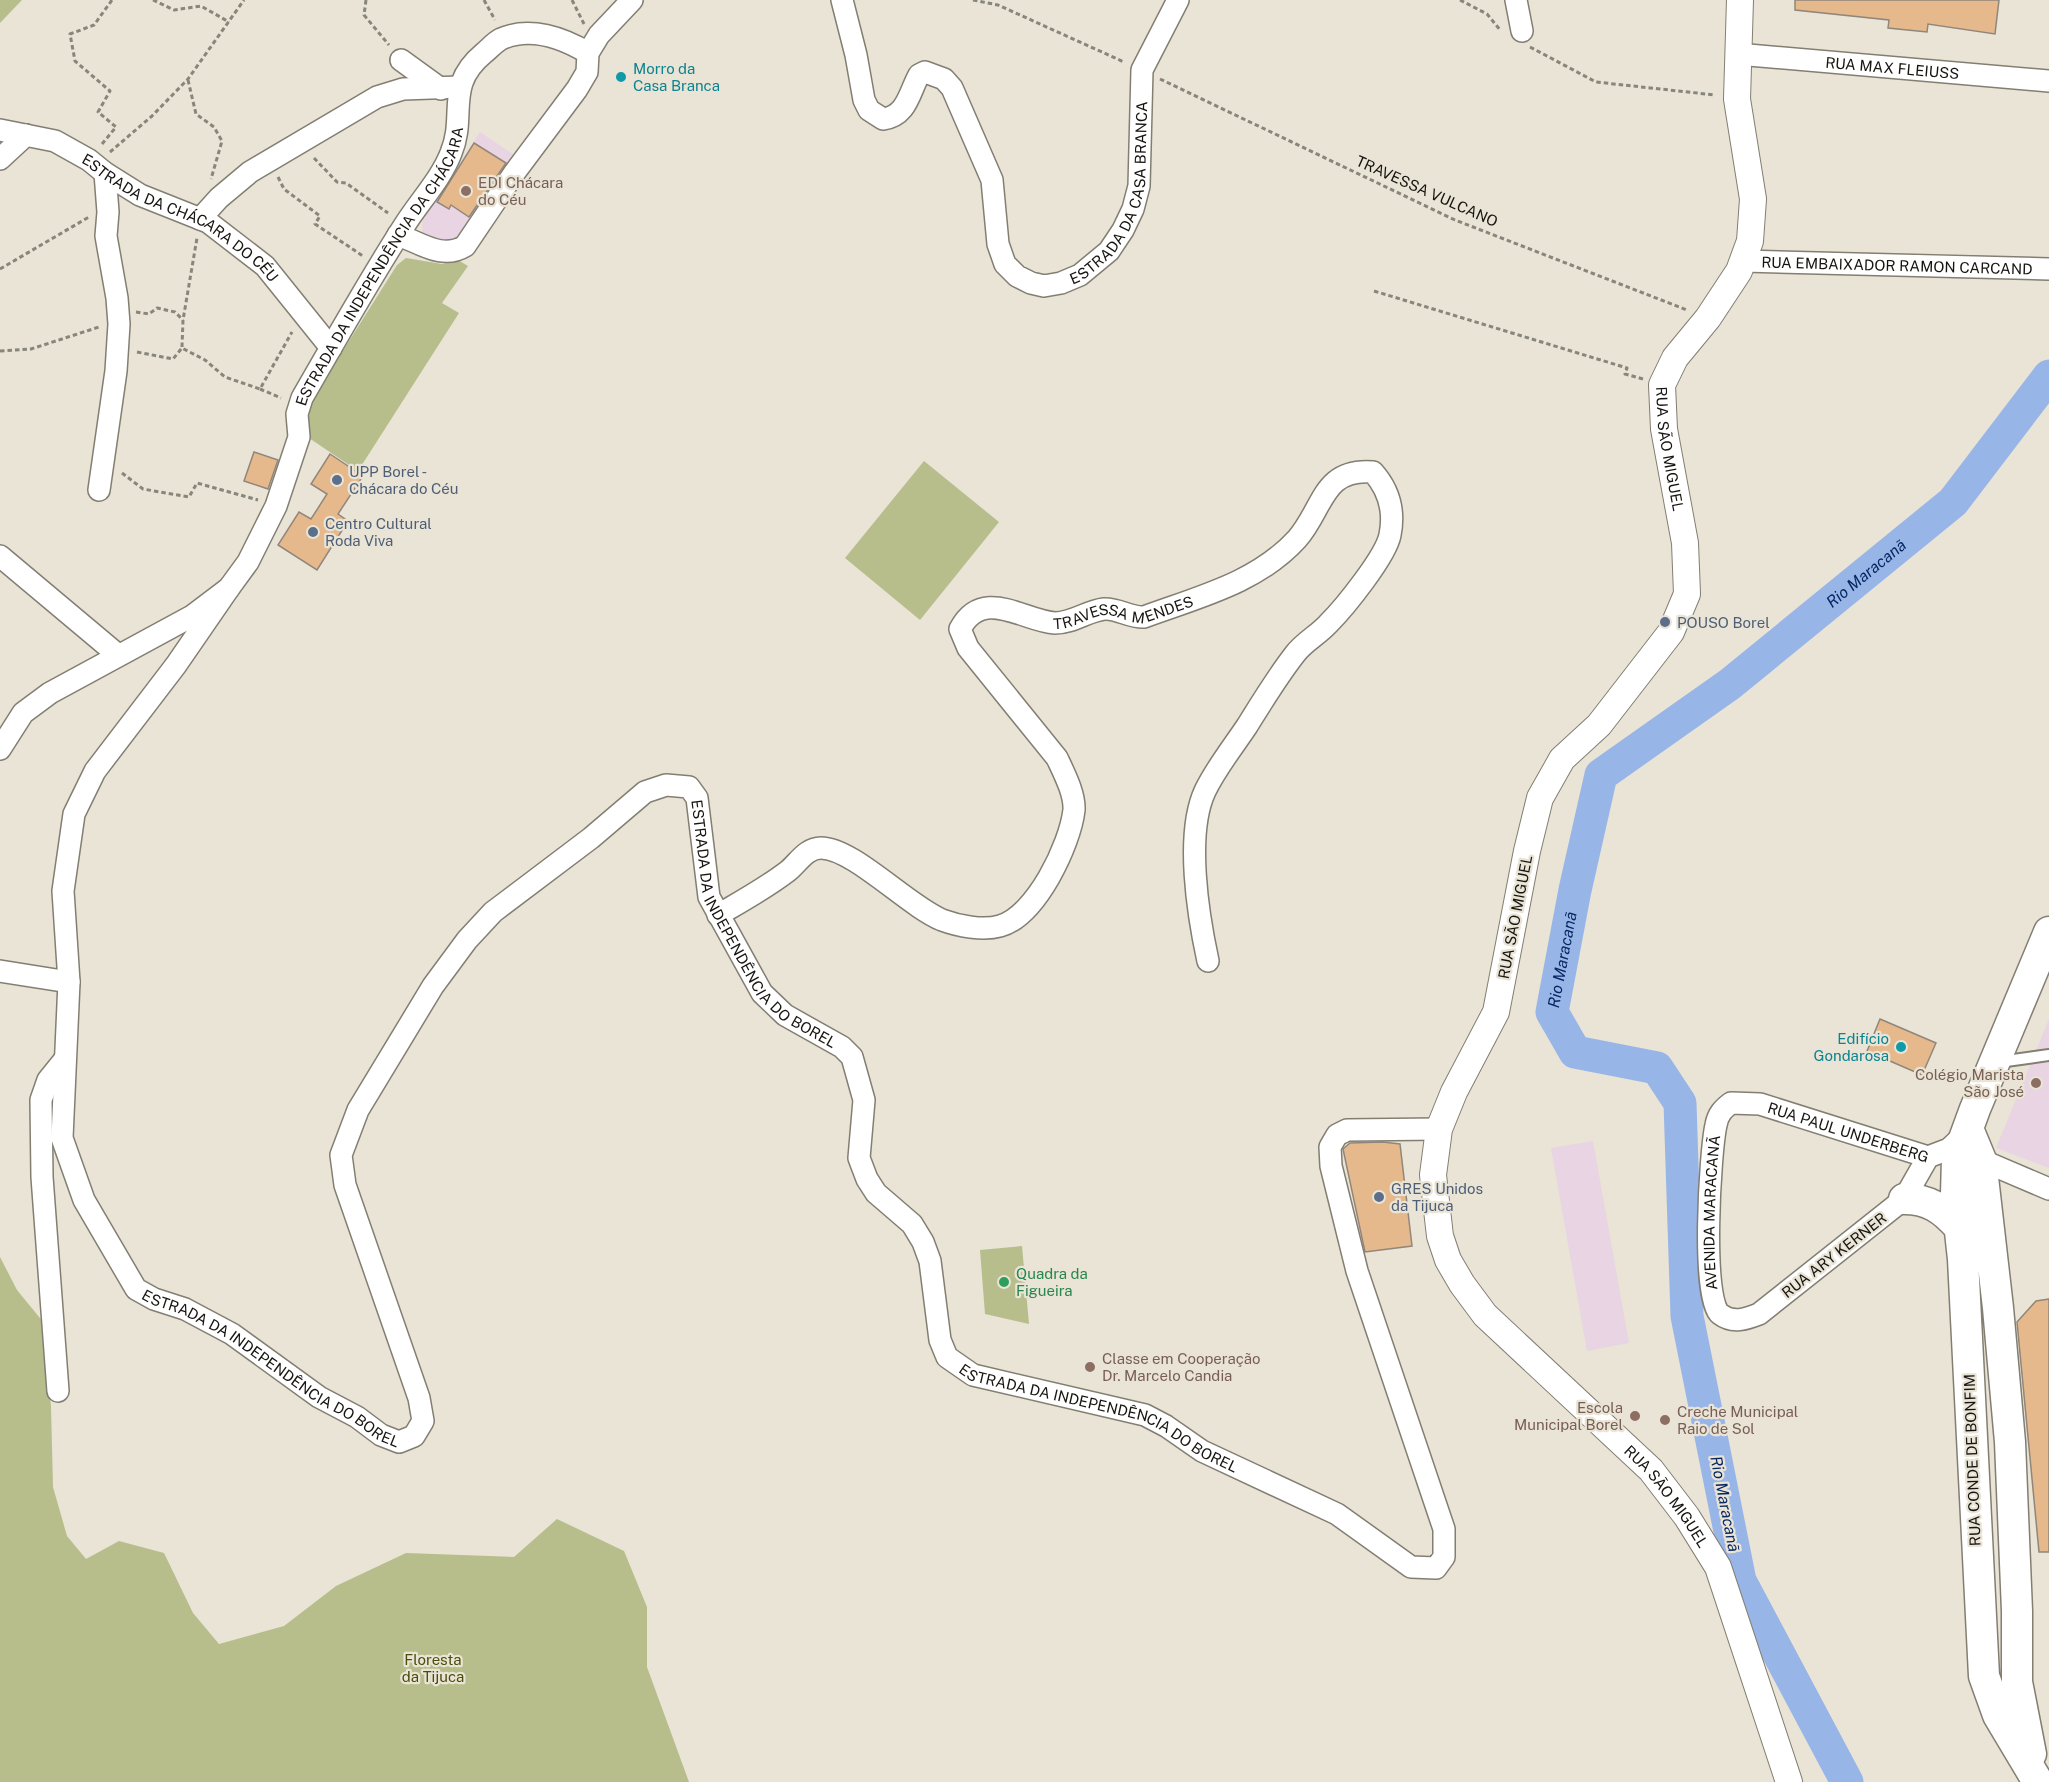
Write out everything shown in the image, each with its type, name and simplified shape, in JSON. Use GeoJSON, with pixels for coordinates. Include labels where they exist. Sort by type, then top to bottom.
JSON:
{"type":"FeatureCollection","features":[{"type":"Feature","properties":{"kind":"main road","name":"RUA CONDE DE BONFIM"},"geometry":{"type":"LineString","coordinates":[[2037,1780],[1998,1715],[1984,1676],[1957,1158],[1994,1062],[2049,932]]}},
{"type":"Feature","properties":{"kind":"main road","name":"RUA CONDE DE BONFIM"},"geometry":{"type":"LineString","coordinates":[[1969,1131],[1981,1160],[2010,1442],[2017,1611],[2017,1682],[2037,1780]]}},
{"type":"Feature","properties":{"kind":"main road"},"geometry":{"type":"LineString","coordinates":[[1904,1199],[1924,1200],[1938,1206],[1959,1227]]}},
{"type":"Feature","properties":{"kind":"main road"},"geometry":{"type":"LineString","coordinates":[[1976,1554],[1990,1604],[2001,1610],[2017,1611]]}},
{"type":"Feature","properties":{"kind":"street"},"geometry":{"type":"LineString","coordinates":[[401,230],[438,251],[454,252],[465,246],[515,172],[577,89],[586,72],[588,53],[599,35],[632,0]]}},
{"type":"Feature","properties":{"kind":"street","name":"ESTRADA DA CASA BRANCA"},"geometry":{"type":"LineString","coordinates":[[842,0],[856,55],[864,100],[869,110],[883,119],[899,114],[919,75],[925,72],[944,79],[952,88],[992,180],[998,244],[1005,264],[1017,276],[1031,284],[1044,286],[1061,284],[1094,265],[1124,230],[1139,186],[1142,70],[1178,0]]}},
{"type":"Feature","properties":{"kind":"street"},"geometry":{"type":"LineString","coordinates":[[1515,36],[1516,0]]}},
{"type":"Feature","properties":{"kind":"street","name":"RUA SÃO MIGUEL"},"geometry":{"type":"LineString","coordinates":[[1740,0],[1737,99],[1753,199],[1749,241],[1744,261],[1708,318],[1675,358],[1662,385],[1664,429],[1685,543],[1687,594],[1671,632],[1599,725],[1562,759],[1540,798],[1496,1012],[1454,1092],[1439,1129],[1433,1174],[1440,1236],[1448,1260],[1485,1316],[1651,1470],[1687,1517],[1718,1567],[1789,1782]]}},
{"type":"Feature","properties":{"kind":"street"},"geometry":{"type":"LineString","coordinates":[[204,214],[250,172],[377,97],[403,89],[450,88],[480,56],[501,39],[526,35],[549,35],[565,39],[588,53]]}},
{"type":"Feature","properties":{"kind":"street","name":"RUA MAX FLEIUSS"},"geometry":{"type":"LineString","coordinates":[[1737,54],[2049,81]]}},
{"type":"Feature","properties":{"kind":"street"},"geometry":{"type":"LineString","coordinates":[[402,60],[450,88]]}},
{"type":"Feature","properties":{"kind":"street","name":"ESTRADA DA INDEPENDÊNCIA DA CHÁCARA"},"geometry":{"type":"LineString","coordinates":[[0,749],[23,713],[50,693],[192,616],[229,588],[248,562],[276,506],[299,437],[297,414],[302,399],[401,230],[451,155],[457,138],[450,88]]}},
{"type":"Feature","properties":{"kind":"street","name":"ESTRADA DA CHÁCARA DO CÉU"},"geometry":{"type":"LineString","coordinates":[[0,130],[55,141],[140,195],[204,214],[265,267],[331,348]]}},
{"type":"Feature","properties":{"kind":"street"},"geometry":{"type":"LineString","coordinates":[[0,159],[26,135]]}},
{"type":"Feature","properties":{"kind":"street"},"geometry":{"type":"LineString","coordinates":[[97,166],[108,212],[106,236],[118,317],[118,348],[99,490]]}},
{"type":"Feature","properties":{"kind":"street","name":"RUA EMBAIXADOR RAMON CARCAND"},"geometry":{"type":"LineString","coordinates":[[1744,261],[2049,269]]}},
{"type":"Feature","properties":{"kind":"street","name":"TRAVESSA MENDES"},"geometry":{"type":"LineString","coordinates":[[718,915],[789,870],[809,851],[820,848],[837,851],[913,904],[942,920],[972,927],[1001,926],[1024,910],[1042,889],[1060,857],[1074,809],[1067,780],[1057,758],[968,648],[960,630],[966,618],[986,608],[1013,610],[1054,623],[1070,621],[1093,610],[1108,609],[1133,618],[1144,617],[1226,589],[1272,561],[1298,538],[1330,486],[1353,471],[1373,472],[1384,485],[1391,504],[1390,536],[1351,597],[1328,624],[1297,652],[1286,667],[1204,792],[1196,824],[1196,877],[1197,909],[1208,961]]}},
{"type":"Feature","properties":{"kind":"street"},"geometry":{"type":"LineString","coordinates":[[0,556],[118,655]]}},
{"type":"Feature","properties":{"kind":"street","name":"ESTRADA DA INDEPENDÊNCIA DO BOREL"},"geometry":{"type":"LineString","coordinates":[[229,588],[176,665],[95,771],[74,814],[63,891],[69,981],[62,1138],[84,1200],[136,1289],[154,1299],[185,1309],[232,1334],[319,1397],[357,1417],[381,1435],[399,1442],[414,1436],[423,1420],[419,1398],[345,1185],[341,1155],[358,1110],[415,1015],[467,940],[493,912],[591,838],[645,792],[666,785],[689,787],[697,798],[702,820],[708,897],[762,993],[785,1015],[842,1047],[852,1057],[864,1100],[859,1158],[876,1194],[912,1224],[922,1242],[930,1262],[940,1340],[947,1357],[973,1375],[1145,1415],[1166,1426],[1202,1451],[1337,1514],[1411,1567],[1425,1569],[1436,1568],[1444,1557],[1444,1528],[1357,1271],[1331,1166],[1330,1147],[1336,1135],[1347,1130],[1439,1129]]}},
{"type":"Feature","properties":{"kind":"street"},"geometry":{"type":"LineString","coordinates":[[0,971],[69,981]]}},
{"type":"Feature","properties":{"kind":"street"},"geometry":{"type":"LineString","coordinates":[[58,1391],[42,1177],[41,1100],[48,1080],[65,1059]]}},
{"type":"Feature","properties":{"kind":"street","name":"RUA PAUL UNDERBERG"},"geometry":{"type":"LineString","coordinates":[[1722,1110],[1731,1103],[1760,1104],[1928,1157],[1949,1149],[1969,1131]]}},
{"type":"Feature","properties":{"kind":"street","name":"AVENIDA MARACANÃ"},"geometry":{"type":"LineString","coordinates":[[1719,1314],[1713,1304],[1710,1289],[1709,1210],[1716,1125],[1722,1110]]}},
{"type":"Feature","properties":{"kind":"street","name":"RUA ARY KERNER"},"geometry":{"type":"LineString","coordinates":[[1719,1314],[1730,1320],[1744,1320],[1759,1314],[1904,1199],[1928,1157]]}},
{"type":"Feature","properties":{"kind":"street"},"geometry":{"type":"LineString","coordinates":[[1981,1160],[2049,1189]]}},
{"type":"Feature","properties":{"kind":"lane"},"geometry":{"type":"LineString","coordinates":[[1994,1062],[2049,1055]]}},
{"type":"Feature","properties":{"kind":"path"},"geometry":{"type":"LineString","coordinates":[[97,166],[116,128],[98,112],[110,91],[75,61],[70,34],[94,25],[112,0]]}},
{"type":"Feature","properties":{"kind":"path"},"geometry":{"type":"LineString","coordinates":[[153,0],[174,10],[201,6],[229,22]]}},
{"type":"Feature","properties":{"kind":"path"},"geometry":{"type":"LineString","coordinates":[[97,166],[152,117],[188,79],[244,0]]}},
{"type":"Feature","properties":{"kind":"path"},"geometry":{"type":"LineString","coordinates":[[366,0],[363,15],[402,60]]}},
{"type":"Feature","properties":{"kind":"path","name":"TRAVESSA VULCANO"},"geometry":{"type":"LineString","coordinates":[[973,0],[998,5],[1142,70],[1455,220],[1708,318]]}},
{"type":"Feature","properties":{"kind":"path"},"geometry":{"type":"LineString","coordinates":[[1460,0],[1486,14],[1515,36],[1596,82],[1737,99]]}},
{"type":"Feature","properties":{"kind":"path"},"geometry":{"type":"LineString","coordinates":[[118,348],[173,359],[182,348],[183,320],[213,166],[222,141],[214,127],[196,114],[188,79]]}},
{"type":"Feature","properties":{"kind":"path"},"geometry":{"type":"LineString","coordinates":[[299,141],[337,182],[346,183],[401,230]]}},
{"type":"Feature","properties":{"kind":"path"},"geometry":{"type":"LineString","coordinates":[[270,160],[284,189],[320,216],[315,224],[379,267]]}},
{"type":"Feature","properties":{"kind":"path"},"geometry":{"type":"LineString","coordinates":[[0,270],[86,217],[108,212]]}},
{"type":"Feature","properties":{"kind":"path"},"geometry":{"type":"LineString","coordinates":[[1374,291],[1627,368],[1625,374],[1662,385]]}},
{"type":"Feature","properties":{"kind":"path"},"geometry":{"type":"LineString","coordinates":[[0,351],[31,349],[118,317],[149,314],[157,308],[175,312],[183,320]]}},
{"type":"Feature","properties":{"kind":"path"},"geometry":{"type":"LineString","coordinates":[[182,348],[206,360],[225,376],[260,389],[303,312]]}},
{"type":"Feature","properties":{"kind":"path"},"geometry":{"type":"LineString","coordinates":[[103,467],[127,474],[143,489],[189,496],[197,483],[222,488],[276,506]]}},
{"type":"Feature","properties":{"kind":"shaded area","name":"EDI Chácara do Céu"},"geometry":{"type":"Polygon","coordinates":[[[480,132],[514,155],[454,244],[442,247],[422,234],[423,220],[480,132]]]}},
{"type":"Feature","properties":{"kind":"shaded area","name":"Colégio Marista São José"},"geometry":{"type":"Polygon","coordinates":[[[2049,1019],[2049,1168],[1996,1148],[2049,1019]]]}},
{"type":"Feature","properties":{"kind":"shaded area"},"geometry":{"type":"Polygon","coordinates":[[[1593,1141],[1629,1343],[1587,1351],[1551,1148],[1593,1141]]]}},
{"type":"Feature","properties":{"kind":"green space"},"geometry":{"type":"Polygon","coordinates":[[[0,0],[22,0],[0,23],[0,0]]]}},
{"type":"Feature","properties":{"kind":"green space"},"geometry":{"type":"Polygon","coordinates":[[[406,258],[442,264],[458,260],[468,266],[442,303],[459,313],[358,471],[306,436],[308,406],[397,265],[406,258]]]}},
{"type":"Feature","properties":{"kind":"green space"},"geometry":{"type":"Polygon","coordinates":[[[924,461],[999,522],[920,620],[845,558],[924,461]]]}},
{"type":"Feature","properties":{"kind":"green space","name":"Quadra da Figueira"},"geometry":{"type":"Polygon","coordinates":[[[1022,1246],[1029,1324],[985,1314],[980,1250],[1022,1246]]]}},
{"type":"Feature","properties":{"kind":"green space","name":"Floresta da Tijuca"},"geometry":{"type":"Polygon","coordinates":[[[0,1257],[17,1290],[44,1323],[51,1407],[53,1487],[67,1536],[86,1559],[119,1541],[164,1553],[193,1613],[219,1644],[284,1626],[336,1586],[406,1553],[514,1557],[557,1519],[624,1551],[647,1607],[647,1667],[689,1782],[0,1782],[0,1257]]]}},
{"type":"Feature","properties":{"kind":"building"},"geometry":{"type":"Polygon","coordinates":[[[1795,0],[1999,0],[1995,34],[1928,24],[1927,32],[1888,28],[1889,20],[1795,10],[1795,0]]]}},
{"type":"Feature","properties":{"kind":"building"},"geometry":{"type":"Polygon","coordinates":[[[474,143],[506,163],[469,217],[451,205],[449,209],[437,202],[474,143]]]}},
{"type":"Feature","properties":{"kind":"building"},"geometry":{"type":"Polygon","coordinates":[[[254,452],[278,460],[268,489],[244,481],[254,452]]]}},
{"type":"Feature","properties":{"kind":"building"},"geometry":{"type":"Polygon","coordinates":[[[330,454],[363,476],[338,514],[348,521],[317,570],[278,545],[299,512],[311,519],[327,494],[311,484],[330,454]]]}},
{"type":"Feature","properties":{"kind":"building","name":"Edifício Gondarosa"},"geometry":{"type":"Polygon","coordinates":[[[1880,1019],[1936,1043],[1922,1075],[1867,1051],[1880,1019]]]}},
{"type":"Feature","properties":{"kind":"building","name":"GRES Unidos da Tijuca"},"geometry":{"type":"Polygon","coordinates":[[[1350,1143],[1400,1144],[1412,1246],[1365,1252],[1343,1149],[1350,1143]]]}},
{"type":"Feature","properties":{"kind":"building"},"geometry":{"type":"Polygon","coordinates":[[[2049,1299],[2049,1552],[2039,1552],[2017,1322],[2036,1301],[2049,1299]]]}},
{"type":"Feature","properties":{"kind":"waterway","name":"Rio Maracanã"},"geometry":{"type":"LineString","coordinates":[[1847,1782],[1740,1581],[1687,1316],[1680,1103],[1657,1068],[1575,1052],[1552,1012],[1575,890],[1601,775],[1730,684],[1953,502],[2049,376]]}},
{"type":"Feature","properties":{"kind":"place","name":"Morro da Casa Branca"},"geometry":{"type":"Point","coordinates":[621,77]}},
{"type":"Feature","properties":{"kind":"place","name":"EDI Chácara do Céu"},"geometry":{"type":"Point","coordinates":[466,191]}},
{"type":"Feature","properties":{"kind":"place","name":"UPP Borel - Chácara do Céu"},"geometry":{"type":"Point","coordinates":[337,480]}},
{"type":"Feature","properties":{"kind":"place","name":"Centro Cultural Roda Viva"},"geometry":{"type":"Point","coordinates":[313,532]}},
{"type":"Feature","properties":{"kind":"place","name":"POUSO Borel"},"geometry":{"type":"Point","coordinates":[1665,622]}},
{"type":"Feature","properties":{"kind":"place","name":"Edifício Gondarosa"},"geometry":{"type":"Point","coordinates":[1901,1047]}},
{"type":"Feature","properties":{"kind":"place","name":"Colégio Marista São José"},"geometry":{"type":"Point","coordinates":[2036,1083]}},
{"type":"Feature","properties":{"kind":"place","name":"GRES Unidos da Tijuca"},"geometry":{"type":"Point","coordinates":[1379,1197]}},
{"type":"Feature","properties":{"kind":"place","name":"Quadra da Figueira"},"geometry":{"type":"Point","coordinates":[1004,1282]}},
{"type":"Feature","properties":{"kind":"place","name":"Classe em Cooperação Dr. Marcelo Candia"},"geometry":{"type":"Point","coordinates":[1090,1367]}},
{"type":"Feature","properties":{"kind":"place","name":"Escola Municipal Borel"},"geometry":{"type":"Point","coordinates":[1635,1416]}},
{"type":"Feature","properties":{"kind":"place","name":"Creche Municipal Raio de Sol"},"geometry":{"type":"Point","coordinates":[1665,1420]}}]}
